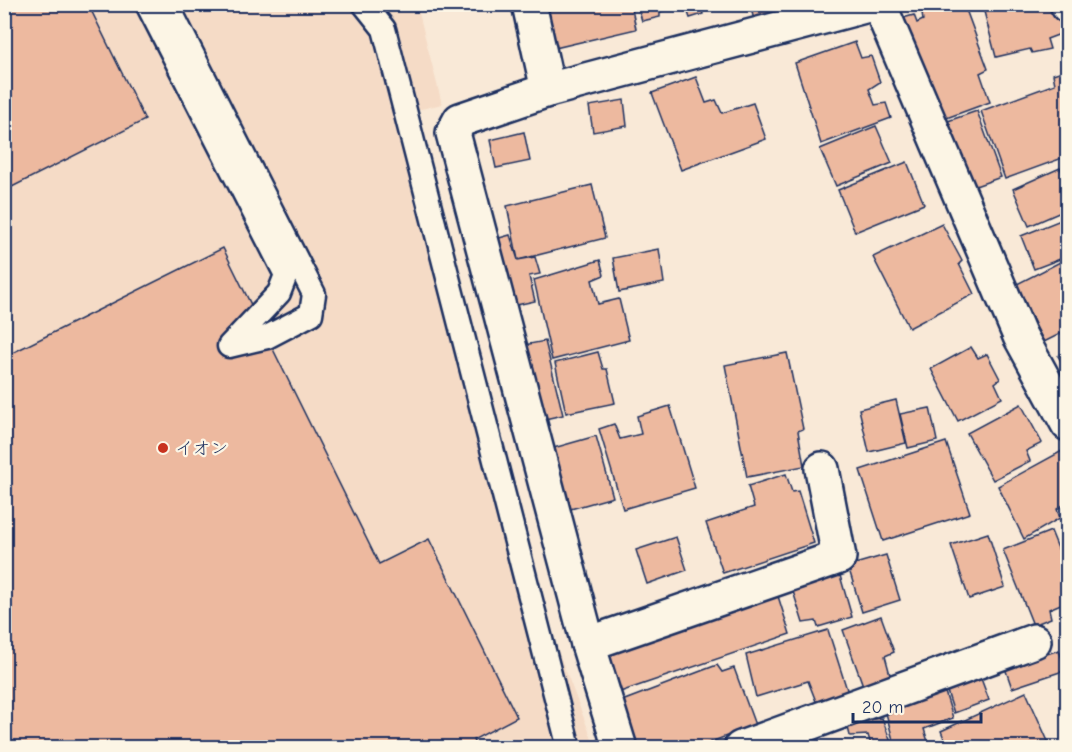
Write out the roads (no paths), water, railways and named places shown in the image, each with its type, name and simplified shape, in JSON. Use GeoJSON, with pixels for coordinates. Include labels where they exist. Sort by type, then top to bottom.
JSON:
{"type":"FeatureCollection","features":[{"type":"Feature","properties":{"kind":"street"},"geometry":{"type":"LineString","coordinates":[[530,4],[548,90]]}},
{"type":"Feature","properties":{"kind":"street"},"geometry":{"type":"LineString","coordinates":[[621,747],[588,644],[453,133],[460,120],[548,90],[872,4]]}},
{"type":"Feature","properties":{"kind":"street"},"geometry":{"type":"LineString","coordinates":[[879,4],[1020,336],[1068,424]]}},
{"type":"Feature","properties":{"kind":"street"},"geometry":{"type":"LineString","coordinates":[[588,644],[839,557],[822,469]]}},
{"type":"Feature","properties":{"kind":"street"},"geometry":{"type":"LineString","coordinates":[[741,747],[1034,641]]}},
{"type":"Feature","properties":{"kind":"lane"},"geometry":{"type":"LineString","coordinates":[[147,4],[286,275],[279,293],[229,346],[267,337],[311,314],[314,294],[166,4]]}},
{"type":"Feature","properties":{"kind":"lane"},"geometry":{"type":"LineString","coordinates":[[364,4],[384,29],[569,747]]}},
{"type":"Feature","properties":{"kind":"place","name":"イオン"},"geometry":{"type":"Point","coordinates":[163,448]}}]}
